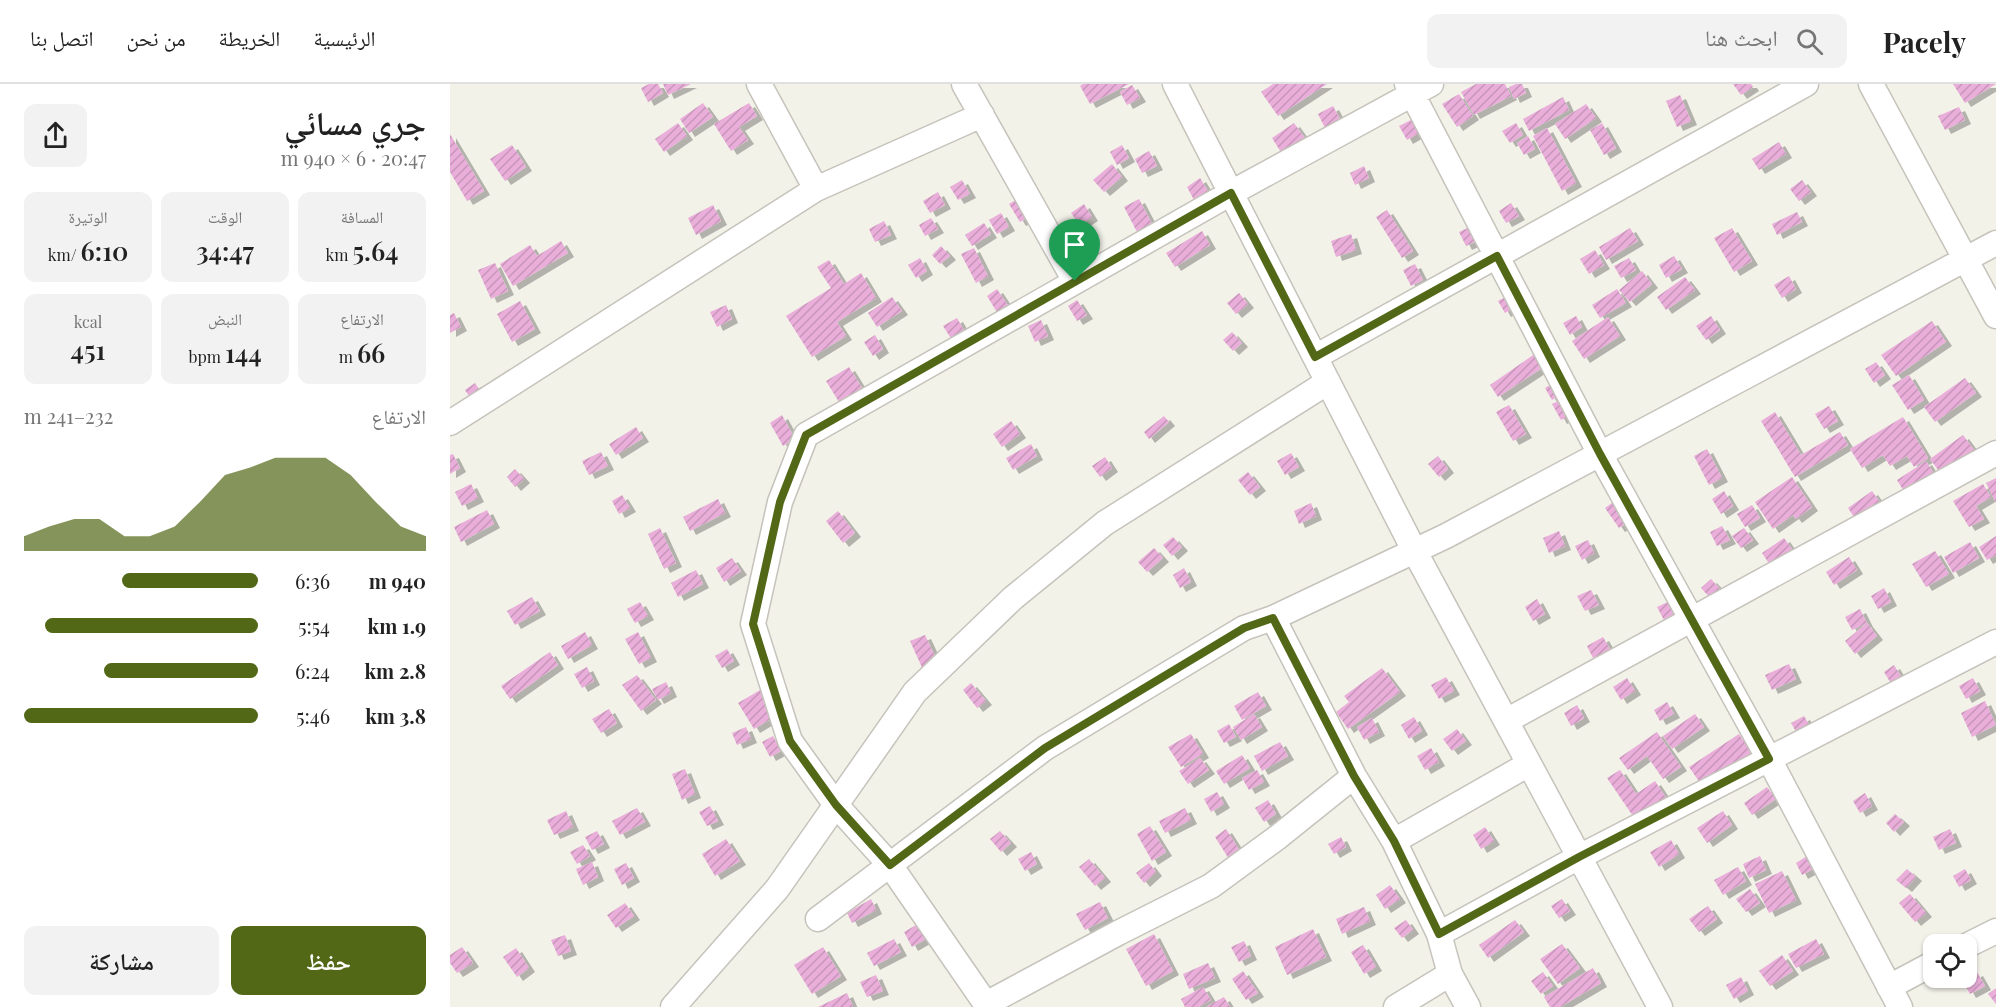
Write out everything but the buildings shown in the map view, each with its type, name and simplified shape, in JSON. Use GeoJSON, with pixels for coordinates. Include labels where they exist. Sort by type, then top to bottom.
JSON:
{"type":"FeatureCollection","features":[{"type":"Feature","properties":{"kind":"street"},"geometry":{"type":"LineString","coordinates":[[759,84],[816,189]]}},
{"type":"Feature","properties":{"kind":"street"},"geometry":{"type":"LineString","coordinates":[[964,84],[1075,281]]}},
{"type":"Feature","properties":{"kind":"street"},"geometry":{"type":"LineString","coordinates":[[1175,84],[1414,550],[1660,1007]]}},
{"type":"Feature","properties":{"kind":"street"},"geometry":{"type":"LineString","coordinates":[[1315,357],[1806,84]]}},
{"type":"Feature","properties":{"kind":"street"},"geometry":{"type":"LineString","coordinates":[[1871,84],[1996,316]]}},
{"type":"Feature","properties":{"kind":"street"},"geometry":{"type":"LineString","coordinates":[[1354,776],[1278,837],[1211,886],[987,1006],[890,865],[836,805],[790,741],[753,624],[780,502],[806,435],[1416,87],[1497,256],[1600,454],[1769,759],[1894,997],[1923,972]]}},
{"type":"Feature","properties":{"kind":"street"},"geometry":{"type":"LineString","coordinates":[[450,423],[816,189],[982,115]]}},
{"type":"Feature","properties":{"kind":"street"},"geometry":{"type":"LineString","coordinates":[[818,919],[1045,748],[1244,628],[1273,618],[1446,536],[1996,243]]}},
{"type":"Feature","properties":{"kind":"street"},"geometry":{"type":"LineString","coordinates":[[673,1007],[777,889],[915,692],[1013,598],[1105,523],[1328,382]]}},
{"type":"Feature","properties":{"kind":"street"},"geometry":{"type":"LineString","coordinates":[[1506,721],[1996,453]]}},
{"type":"Feature","properties":{"kind":"street"},"geometry":{"type":"LineString","coordinates":[[1273,618],[1354,776],[1394,841],[1439,934],[1450,974],[1468,1007]]}},
{"type":"Feature","properties":{"kind":"street"},"geometry":{"type":"LineString","coordinates":[[1439,934],[1579,857],[1996,642]]}},
{"type":"Feature","properties":{"kind":"street"},"geometry":{"type":"LineString","coordinates":[[1394,841],[1529,764]]}},
{"type":"Feature","properties":{"kind":"street"},"geometry":{"type":"LineString","coordinates":[[1977,940],[1996,931]]}},
{"type":"Feature","properties":{"kind":"street"},"geometry":{"type":"LineString","coordinates":[[1396,1007],[1450,974]]}},
{"type":"Feature","properties":{"kind":"route"},"geometry":{"type":"LineString","coordinates":[[1231,193],[1315,357],[1497,256],[1600,454],[1769,759],[1579,857],[1439,934],[1394,841],[1354,776],[1273,618],[1244,628],[1045,748],[890,865],[836,805],[790,741],[753,624],[780,502],[806,435],[1075,281],[1231,193]]}}]}
